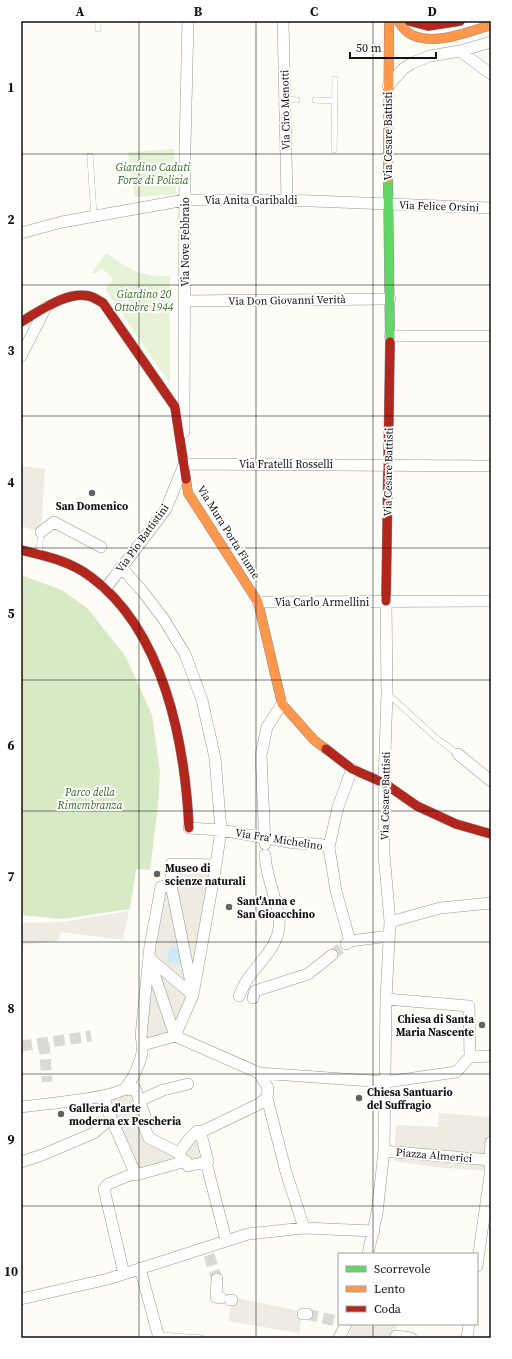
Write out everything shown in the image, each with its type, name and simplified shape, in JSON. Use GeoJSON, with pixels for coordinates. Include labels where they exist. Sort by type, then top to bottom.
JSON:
{"type":"FeatureCollection","features":[{"type":"Feature","properties":{"kind":"street","name":"Via Nove Febbraio"},"geometry":{"type":"LineString","coordinates":[[184,464],[185,146],[188,21]]}},
{"type":"Feature","properties":{"kind":"street","name":"Via Ciro Menotti"},"geometry":{"type":"LineString","coordinates":[[283,21],[287,200]]}},
{"type":"Feature","properties":{"kind":"street","name":"Via Cesare Battisti"},"geometry":{"type":"LineString","coordinates":[[368,1253],[374,1231],[384,1151],[386,999],[390,922],[384,854],[390,336],[388,204],[389,21]]}},
{"type":"Feature","properties":{"kind":"street"},"geometry":{"type":"LineString","coordinates":[[398,21],[406,32],[414,37],[426,40],[491,25]]}},
{"type":"Feature","properties":{"kind":"street"},"geometry":{"type":"LineString","coordinates":[[409,21],[417,25],[433,27],[460,21]]}},
{"type":"Feature","properties":{"kind":"street"},"geometry":{"type":"LineString","coordinates":[[388,86],[403,69],[412,63],[430,56],[460,51],[491,42]]}},
{"type":"Feature","properties":{"kind":"street"},"geometry":{"type":"LineString","coordinates":[[460,51],[491,74]]}},
{"type":"Feature","properties":{"kind":"street","name":"Via Anita Garibaldi"},"geometry":{"type":"LineString","coordinates":[[21,233],[62,222],[185,200],[287,200],[388,204]]}},
{"type":"Feature","properties":{"kind":"street","name":"Via Felice Orsini"},"geometry":{"type":"LineString","coordinates":[[388,204],[491,208]]}},
{"type":"Feature","properties":{"kind":"street","name":"Via Mura Porta Fiume"},"geometry":{"type":"LineString","coordinates":[[21,322],[46,308],[77,295],[90,296],[103,303],[175,407],[188,493],[258,602],[282,704],[314,740],[352,769],[384,784],[417,806],[456,824],[491,834]]}},
{"type":"Feature","properties":{"kind":"street","name":"Via Don Giovanni Verità"},"geometry":{"type":"LineString","coordinates":[[184,301],[390,299]]}},
{"type":"Feature","properties":{"kind":"street"},"geometry":{"type":"LineString","coordinates":[[21,356],[46,308]]}},
{"type":"Feature","properties":{"kind":"street"},"geometry":{"type":"LineString","coordinates":[[390,336],[491,336]]}},
{"type":"Feature","properties":{"kind":"street","name":"Via Fratelli Rosselli"},"geometry":{"type":"LineString","coordinates":[[184,464],[491,466]]}},
{"type":"Feature","properties":{"kind":"street","name":"Via Pio Battistini"},"geometry":{"type":"LineString","coordinates":[[106,588],[166,509],[184,464]]}},
{"type":"Feature","properties":{"kind":"street"},"geometry":{"type":"LineString","coordinates":[[41,532],[54,522],[101,548]]}},
{"type":"Feature","properties":{"kind":"street"},"geometry":{"type":"LineString","coordinates":[[21,550],[39,551],[75,566],[106,588],[125,608],[160,675],[174,718],[185,778],[189,828]]}},
{"type":"Feature","properties":{"kind":"street"},"geometry":{"type":"LineString","coordinates":[[121,567],[163,618],[185,654],[202,700],[215,758],[220,830],[216,865],[193,994],[175,1036]]}},
{"type":"Feature","properties":{"kind":"street","name":"Via Carlo Armellini"},"geometry":{"type":"LineString","coordinates":[[258,602],[491,601]]}},
{"type":"Feature","properties":{"kind":"street"},"geometry":{"type":"LineString","coordinates":[[239,996],[248,978],[271,949],[278,934],[279,918],[266,871],[261,755],[267,727],[282,704]]}},
{"type":"Feature","properties":{"kind":"street"},"geometry":{"type":"LineString","coordinates":[[458,754],[491,781]]}},
{"type":"Feature","properties":{"kind":"street"},"geometry":{"type":"LineString","coordinates":[[329,847],[338,807],[352,769]]}},
{"type":"Feature","properties":{"kind":"street","name":"Via Fra' Michelino"},"geometry":{"type":"LineString","coordinates":[[189,828],[220,830],[265,845],[318,844],[329,847],[336,891],[348,942],[389,936]]}},
{"type":"Feature","properties":{"kind":"street"},"geometry":{"type":"LineString","coordinates":[[193,994],[171,885],[171,864],[216,865]]}},
{"type":"Feature","properties":{"kind":"street"},"geometry":{"type":"LineString","coordinates":[[21,1107],[104,1096],[123,1090],[128,1086],[142,1059],[143,1044],[141,1036],[149,958],[161,887],[171,885]]}},
{"type":"Feature","properties":{"kind":"street"},"geometry":{"type":"LineString","coordinates":[[390,922],[440,908],[491,903]]}},
{"type":"Feature","properties":{"kind":"street"},"geometry":{"type":"LineString","coordinates":[[253,998],[255,990],[308,974],[332,955]]}},
{"type":"Feature","properties":{"kind":"street"},"geometry":{"type":"LineString","coordinates":[[149,958],[193,994]]}},
{"type":"Feature","properties":{"kind":"street"},"geometry":{"type":"LineString","coordinates":[[149,958],[175,1036]]}},
{"type":"Feature","properties":{"kind":"street"},"geometry":{"type":"LineString","coordinates":[[386,999],[469,1006],[470,1058]]}},
{"type":"Feature","properties":{"kind":"street"},"geometry":{"type":"LineString","coordinates":[[143,1044],[175,1036],[259,1073],[386,1082],[456,1072],[470,1058],[491,1056]]}},
{"type":"Feature","properties":{"kind":"street"},"geometry":{"type":"LineString","coordinates":[[259,1073],[268,1088],[267,1098],[285,1167],[304,1228]]}},
{"type":"Feature","properties":{"kind":"street"},"geometry":{"type":"LineString","coordinates":[[139,1101],[163,1090],[188,1084]]}},
{"type":"Feature","properties":{"kind":"street"},"geometry":{"type":"LineString","coordinates":[[128,1086],[129,1090],[135,1088],[145,1116],[142,1119],[149,1138],[181,1157],[186,1161],[188,1166],[206,1162]]}},
{"type":"Feature","properties":{"kind":"street"},"geometry":{"type":"LineString","coordinates":[[104,1096],[111,1118],[135,1173]]}},
{"type":"Feature","properties":{"kind":"street"},"geometry":{"type":"LineString","coordinates":[[124,1274],[104,1189],[108,1184],[135,1173],[136,1175],[181,1157],[190,1138],[197,1131],[199,1133],[257,1105],[267,1098]]}},
{"type":"Feature","properties":{"kind":"street"},"geometry":{"type":"LineString","coordinates":[[21,1162],[42,1155],[94,1133],[111,1118]]}},
{"type":"Feature","properties":{"kind":"street"},"geometry":{"type":"LineString","coordinates":[[199,1133],[202,1134],[208,1161],[206,1162],[226,1240]]}},
{"type":"Feature","properties":{"kind":"street"},"geometry":{"type":"LineString","coordinates":[[478,1259],[490,1175],[491,1142]]}},
{"type":"Feature","properties":{"kind":"street","name":"Piazza Almerici"},"geometry":{"type":"LineString","coordinates":[[384,1151],[490,1160]]}},
{"type":"Feature","properties":{"kind":"street"},"geometry":{"type":"LineString","coordinates":[[21,1299],[124,1274],[140,1268],[208,1251],[226,1240],[248,1234],[304,1228],[374,1231]]}},
{"type":"Feature","properties":{"kind":"street"},"geometry":{"type":"LineString","coordinates":[[140,1268],[158,1336]]}},
{"type":"Feature","properties":{"kind":"street"},"geometry":{"type":"LineString","coordinates":[[217,1279],[216,1297],[227,1299]]}},
{"type":"Feature","properties":{"kind":"street"},"geometry":{"type":"LineString","coordinates":[[339,1338],[340,1325]]}},
{"type":"Feature","properties":{"kind":"street"},"geometry":{"type":"LineString","coordinates":[[466,1338],[469,1325]]}},
{"type":"Feature","properties":{"kind":"street"},"geometry":{"type":"LineString","coordinates":[[396,1336],[411,1338]]}},
{"type":"Feature","properties":{"kind":"lane"},"geometry":{"type":"LineString","coordinates":[[98,21],[98,29]]}},
{"type":"Feature","properties":{"kind":"lane"},"geometry":{"type":"LineString","coordinates":[[334,150],[335,79]]}},
{"type":"Feature","properties":{"kind":"lane"},"geometry":{"type":"LineString","coordinates":[[285,99],[297,100]]}},
{"type":"Feature","properties":{"kind":"lane"},"geometry":{"type":"LineString","coordinates":[[315,100],[335,101]]}},
{"type":"Feature","properties":{"kind":"lane"},"geometry":{"type":"LineString","coordinates":[[90,156],[94,216]]}},
{"type":"Feature","properties":{"kind":"lane"},"geometry":{"type":"LineString","coordinates":[[39,551],[41,532]]}},
{"type":"Feature","properties":{"kind":"lane"},"geometry":{"type":"LineString","coordinates":[[387,693],[435,738],[458,754]]}},
{"type":"Feature","properties":{"kind":"lane"},"geometry":{"type":"LineString","coordinates":[[158,1336],[201,1338]]}},
{"type":"Feature","properties":{"kind":"green space","name":"Giardino Caduti Forze di Polizia"},"geometry":{"type":"Polygon","coordinates":[[[174,149],[176,194],[135,197],[128,152],[174,149]]]}},
{"type":"Feature","properties":{"kind":"green space","name":"Giardino 20 Ottobre 1944"},"geometry":{"type":"Polygon","coordinates":[[[106,253],[135,271],[150,275],[170,276],[170,384],[105,289],[113,279],[102,268],[94,274],[92,273],[106,253]]]}},
{"type":"Feature","properties":{"kind":"green space","name":"Parco della Rimembranza"},"geometry":{"type":"Polygon","coordinates":[[[21,575],[62,590],[88,609],[126,657],[152,715],[160,772],[158,806],[150,870],[136,869],[130,909],[62,919],[21,915],[21,575]]]}},
{"type":"Feature","properties":{"kind":"shaded area"},"geometry":{"type":"Polygon","coordinates":[[[21,466],[45,469],[41,532],[21,526],[21,466]]]}},
{"type":"Feature","properties":{"kind":"shaded area"},"geometry":{"type":"Polygon","coordinates":[[[168,864],[220,865],[211,932],[197,986],[173,1043],[140,1045],[158,882],[168,882],[168,864]]]}},
{"type":"Feature","properties":{"kind":"shaded area"},"geometry":{"type":"Polygon","coordinates":[[[129,911],[123,940],[61,932],[58,941],[21,945],[21,923],[62,922],[129,911]]]}},
{"type":"Feature","properties":{"kind":"shaded area"},"geometry":{"type":"Polygon","coordinates":[[[135,1088],[149,1138],[179,1153],[197,1131],[208,1161],[136,1175],[104,1099],[135,1088]]]}},
{"type":"Feature","properties":{"kind":"shaded area"},"geometry":{"type":"Polygon","coordinates":[[[439,1113],[491,1117],[491,1171],[434,1167],[394,1161],[396,1125],[438,1127],[439,1113]]]}},
{"type":"Feature","properties":{"kind":"shaded area"},"geometry":{"type":"Polygon","coordinates":[[[233,1297],[303,1312],[299,1333],[228,1321],[233,1297]]]}},
{"type":"Feature","properties":{"kind":"shaded area"},"geometry":{"type":"Polygon","coordinates":[[[353,1325],[397,1325],[396,1338],[348,1338],[353,1325]]]}},
{"type":"Feature","properties":{"kind":"water"},"geometry":{"type":"Polygon","coordinates":[[[170,947],[182,949],[180,964],[167,962],[170,947]]]}},
{"type":"Feature","properties":{"kind":"tunnel"},"geometry":{"type":"LineString","coordinates":[[332,955],[346,944]]}},
{"type":"Feature","properties":{"kind":"tunnel"},"geometry":{"type":"LineString","coordinates":[[21,1046],[91,1036]]}},
{"type":"Feature","properties":{"kind":"tunnel"},"geometry":{"type":"LineString","coordinates":[[44,1043],[47,1082]]}},
{"type":"Feature","properties":{"kind":"tunnel"},"geometry":{"type":"LineString","coordinates":[[209,1255],[217,1279]]}},
{"type":"Feature","properties":{"kind":"tunnel"},"geometry":{"type":"LineString","coordinates":[[307,1314],[336,1321]]}},
{"type":"Feature","properties":{"kind":"traffic: fast"},"geometry":{"type":"LineString","coordinates":[[388,178],[390,342]]}},
{"type":"Feature","properties":{"kind":"traffic: slow"},"geometry":{"type":"LineString","coordinates":[[388,178],[389,21]]}},
{"type":"Feature","properties":{"kind":"traffic: slow"},"geometry":{"type":"LineString","coordinates":[[398,21],[406,31],[425,39],[436,39],[460,35],[491,25]]}},
{"type":"Feature","properties":{"kind":"traffic: slow"},"geometry":{"type":"LineString","coordinates":[[186,479],[188,493],[258,602],[282,704],[314,740],[326,749]]}},
{"type":"Feature","properties":{"kind":"traffic: jam"},"geometry":{"type":"LineString","coordinates":[[409,21],[428,26],[460,21]]}},
{"type":"Feature","properties":{"kind":"traffic: jam"},"geometry":{"type":"LineString","coordinates":[[21,322],[54,303],[71,296],[89,296],[103,303],[175,407],[186,479]]}},
{"type":"Feature","properties":{"kind":"traffic: jam"},"geometry":{"type":"LineString","coordinates":[[386,601],[390,342]]}},
{"type":"Feature","properties":{"kind":"traffic: jam"},"geometry":{"type":"LineString","coordinates":[[21,550],[58,560],[83,571],[116,600],[137,627],[153,658],[166,691],[175,725],[187,795],[189,828]]}},
{"type":"Feature","properties":{"kind":"traffic: jam"},"geometry":{"type":"LineString","coordinates":[[326,749],[352,769],[384,783],[417,806],[456,824],[491,834]]}},
{"type":"Feature","properties":{"kind":"place","name":"San Domenico"},"geometry":{"type":"Point","coordinates":[92,493]}},
{"type":"Feature","properties":{"kind":"place","name":"Museo di scienze naturali"},"geometry":{"type":"Point","coordinates":[157,874]}},
{"type":"Feature","properties":{"kind":"place","name":"Sant'Anna e San Gioacchino"},"geometry":{"type":"Point","coordinates":[229,907]}},
{"type":"Feature","properties":{"kind":"place","name":"Chiesa di Santa Maria Nascente"},"geometry":{"type":"Point","coordinates":[482,1025]}},
{"type":"Feature","properties":{"kind":"place","name":"Chiesa Santuario del Suffragio"},"geometry":{"type":"Point","coordinates":[359,1098]}},
{"type":"Feature","properties":{"kind":"place","name":"Galleria d'arte moderna ex Pescheria"},"geometry":{"type":"Point","coordinates":[61,1114]}}]}
